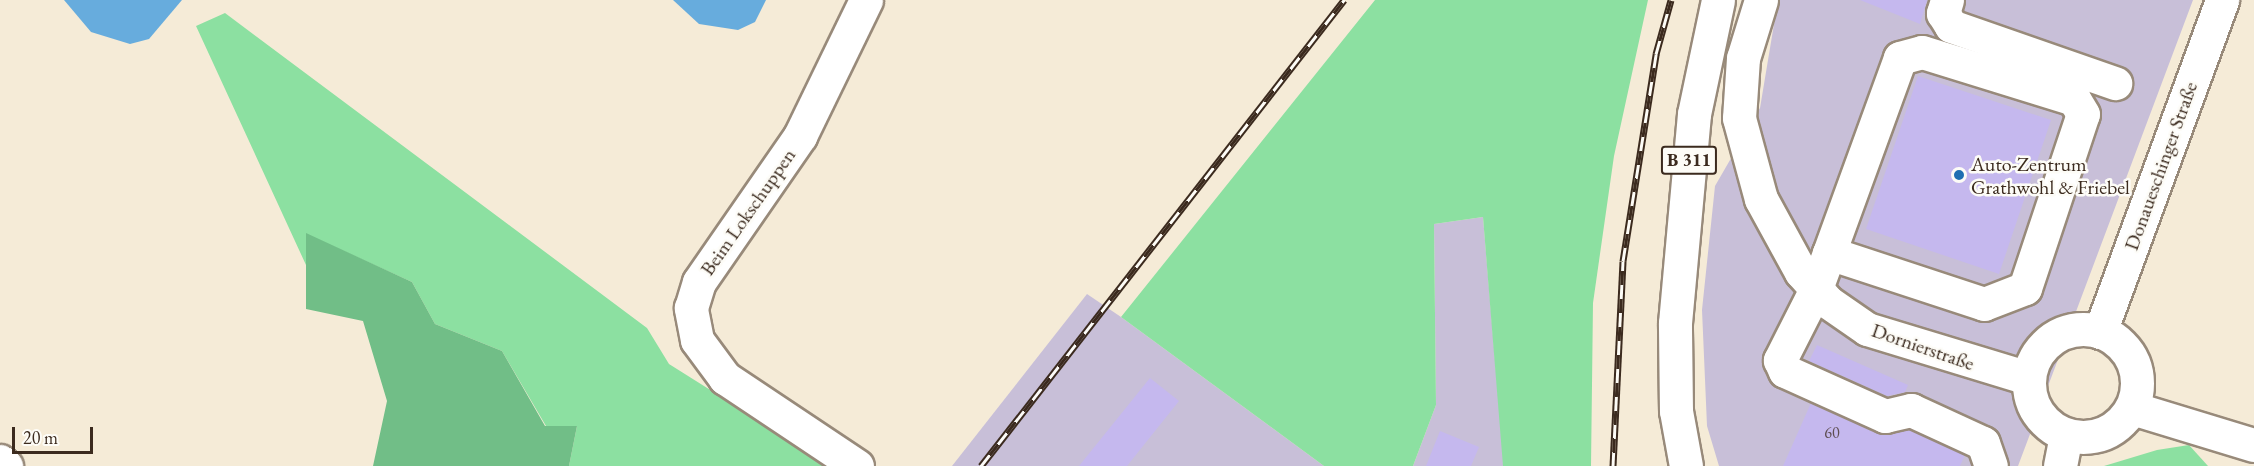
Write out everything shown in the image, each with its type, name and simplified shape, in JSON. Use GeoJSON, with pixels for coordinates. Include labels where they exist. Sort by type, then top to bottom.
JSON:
{"type":"FeatureCollection","features":[{"type":"Feature","properties":{"kind":"street","name":"Beim Lokschuppen"},"geometry":{"type":"LineString","coordinates":[[857,466],[725,378],[696,340],[691,308],[699,282],[800,136],[866,0]]}},
{"type":"Feature","properties":{"kind":"street","name":"B 311"},"geometry":{"type":"LineString","coordinates":[[1686,466],[1676,411],[1675,323],[1694,114],[1718,0]]}},
{"type":"Feature","properties":{"kind":"street","name":"Dornierstraße"},"geometry":{"type":"LineString","coordinates":[[1761,0],[1743,58],[1739,118],[1761,199],[1816,289],[1866,329],[2028,378]]}},
{"type":"Feature","properties":{"kind":"street"},"geometry":{"type":"LineString","coordinates":[[1947,0],[1943,13],[1951,26],[2115,83]]}},
{"type":"Feature","properties":{"kind":"street","name":"Donaueschinger Straße"},"geometry":{"type":"LineString","coordinates":[[2100,332],[2222,0]]}},
{"type":"Feature","properties":{"kind":"street"},"geometry":{"type":"LineString","coordinates":[[1829,253],[1984,304],[2025,288],[2083,114],[2073,99],[1922,52],[1900,58],[1829,253],[1816,289],[1780,360],[1785,371],[1885,416],[1911,410],[1983,443],[1991,466]]}},
{"type":"Feature","properties":{"kind":"street"},"geometry":{"type":"LineString","coordinates":[[2081,329],[2100,332],[2129,353],[2136,370],[2132,408],[2103,434],[2063,451],[2038,415],[2028,378],[2034,358],[2054,338],[2081,329]]}},
{"type":"Feature","properties":{"kind":"street"},"geometry":{"type":"LineString","coordinates":[[2132,408],[2254,445]]}},
{"type":"Feature","properties":{"kind":"street"},"geometry":{"type":"LineString","coordinates":[[0,461],[6,466]]}},
{"type":"Feature","properties":{"kind":"shaded area"},"geometry":{"type":"Polygon","coordinates":[[[1778,0],[2193,0],[2018,466],[1719,466],[1707,426],[1702,310],[1715,186],[1760,108],[1778,0]]]}},
{"type":"Feature","properties":{"kind":"shaded area"},"geometry":{"type":"Polygon","coordinates":[[[1483,217],[1504,466],[1413,466],[1436,405],[1434,224],[1483,217]]]}},
{"type":"Feature","properties":{"kind":"shaded area"},"geometry":{"type":"Polygon","coordinates":[[[1087,294],[1121,317],[1324,466],[952,466],[1087,294]]]}},
{"type":"Feature","properties":{"kind":"green space"},"geometry":{"type":"Polygon","coordinates":[[[1375,0],[1648,0],[1614,156],[1593,303],[1591,466],[1503,466],[1483,217],[1434,224],[1436,405],[1413,466],[1324,466],[1121,317],[1375,0]]]}},
{"type":"Feature","properties":{"kind":"green space"},"geometry":{"type":"Polygon","coordinates":[[[225,13],[647,328],[669,364],[831,466],[569,466],[577,426],[546,426],[502,351],[435,324],[412,282],[306,234],[306,265],[196,26],[225,13]]]}},
{"type":"Feature","properties":{"kind":"green space"},"geometry":{"type":"Polygon","coordinates":[[[306,233],[412,282],[435,324],[502,351],[545,426],[577,426],[569,466],[373,466],[387,401],[363,321],[306,309],[306,233]]]}},
{"type":"Feature","properties":{"kind":"green space"},"geometry":{"type":"Polygon","coordinates":[[[2189,445],[2208,466],[2104,466],[2157,450],[2189,445]]]}},
{"type":"Feature","properties":{"kind":"water"},"geometry":{"type":"Polygon","coordinates":[[[64,0],[182,0],[149,39],[130,44],[91,32],[64,0]]]}},
{"type":"Feature","properties":{"kind":"water"},"geometry":{"type":"Polygon","coordinates":[[[673,0],[766,0],[755,22],[738,30],[699,24],[673,0]]]}},
{"type":"Feature","properties":{"kind":"building"},"geometry":{"type":"Polygon","coordinates":[[[1860,0],[1927,0],[1920,24],[1860,0]]]}},
{"type":"Feature","properties":{"kind":"building","name":"Auto-Zentrum Grathwohl & Friebel"},"geometry":{"type":"Polygon","coordinates":[[[1918,76],[2051,120],[1999,274],[1866,229],[1918,76]]]}},
{"type":"Feature","properties":{"kind":"building"},"geometry":{"type":"Polygon","coordinates":[[[1817,345],[1908,385],[1905,392],[1887,396],[1809,361],[1817,345]]]}},
{"type":"Feature","properties":{"kind":"building"},"geometry":{"type":"Polygon","coordinates":[[[1150,378],[1179,401],[1127,466],[1079,466],[1150,378]]]}},
{"type":"Feature","properties":{"kind":"building"},"geometry":{"type":"Polygon","coordinates":[[[1811,403],[1877,433],[1909,430],[1965,455],[1960,466],[1783,466],[1811,403]]]}},
{"type":"Feature","properties":{"kind":"building"},"geometry":{"type":"Polygon","coordinates":[[[1440,431],[1479,447],[1471,466],[1426,466],[1440,431]]]}},
{"type":"Feature","properties":{"kind":"railway"},"geometry":{"type":"LineString","coordinates":[[981,466],[1344,0]]}},
{"type":"Feature","properties":{"kind":"railway"},"geometry":{"type":"LineString","coordinates":[[1613,466],[1623,261],[1656,54],[1671,0]]}},
{"type":"Feature","properties":{"kind":"place","name":"Auto-Zentrum Grathwohl & Friebel"},"geometry":{"type":"Point","coordinates":[1959,175]}}]}
